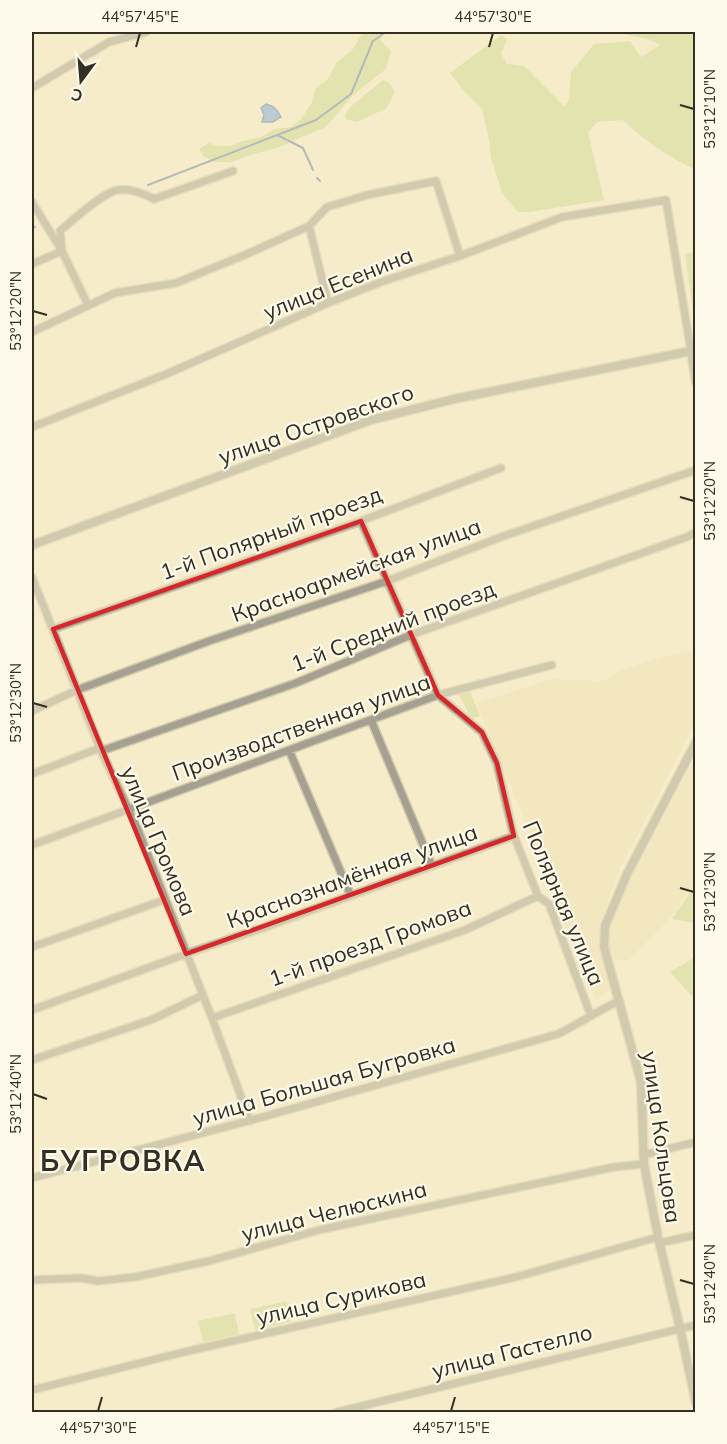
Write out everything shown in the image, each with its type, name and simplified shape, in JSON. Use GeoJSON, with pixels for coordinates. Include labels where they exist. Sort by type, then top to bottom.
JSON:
{"type":"FeatureCollection","features":[{"type":"Feature","properties":{"kind":"street"},"geometry":{"type":"LineString","coordinates":[[32,88],[109,42],[146,32]]}},
{"type":"Feature","properties":{"kind":"street"},"geometry":{"type":"LineString","coordinates":[[62,250],[60,231],[102,198],[118,190],[142,193],[154,199],[233,171]]}},
{"type":"Feature","properties":{"kind":"street"},"geometry":{"type":"LineString","coordinates":[[32,332],[115,292],[176,283],[309,226],[327,207],[368,195],[436,181],[460,256]]}},
{"type":"Feature","properties":{"kind":"street","name":"улица Есенина"},"geometry":{"type":"LineString","coordinates":[[32,427],[184,366],[381,282],[460,256],[562,217],[666,200],[691,351]]}},
{"type":"Feature","properties":{"kind":"street"},"geometry":{"type":"LineString","coordinates":[[32,202],[62,250],[88,305]]}},
{"type":"Feature","properties":{"kind":"street"},"geometry":{"type":"LineString","coordinates":[[309,226],[328,303]]}},
{"type":"Feature","properties":{"kind":"street"},"geometry":{"type":"LineString","coordinates":[[32,264],[62,250]]}},
{"type":"Feature","properties":{"kind":"street"},"geometry":{"type":"LineString","coordinates":[[691,351],[696,382]]}},
{"type":"Feature","properties":{"kind":"street","name":"улица Островского"},"geometry":{"type":"LineString","coordinates":[[32,545],[371,420],[454,399],[691,351]]}},
{"type":"Feature","properties":{"kind":"street","name":"1-й Полярный проезд"},"geometry":{"type":"LineString","coordinates":[[53,629],[361,521],[501,468]]}},
{"type":"Feature","properties":{"kind":"street","name":"Красноармейская улица"},"geometry":{"type":"LineString","coordinates":[[32,711],[77,690],[287,614],[387,582],[501,537],[696,470]]}},
{"type":"Feature","properties":{"kind":"street","name":"Полярная улица"},"geometry":{"type":"LineString","coordinates":[[361,521],[438,695],[482,732],[497,763],[514,836],[538,897],[549,904],[591,1016]]}},
{"type":"Feature","properties":{"kind":"street","name":"1-й Средний проезд"},"geometry":{"type":"LineString","coordinates":[[32,774],[296,683],[411,635],[696,532]]}},
{"type":"Feature","properties":{"kind":"street","name":"улица Громова"},"geometry":{"type":"LineString","coordinates":[[32,577],[101,750],[138,830],[250,1121]]}},
{"type":"Feature","properties":{"kind":"street","name":"Производственная улица"},"geometry":{"type":"LineString","coordinates":[[32,845],[438,695],[552,665]]}},
{"type":"Feature","properties":{"kind":"street"},"geometry":{"type":"LineString","coordinates":[[371,720],[432,866]]}},
{"type":"Feature","properties":{"kind":"street","name":"улица Кольцова"},"geometry":{"type":"LineString","coordinates":[[696,742],[627,874],[605,926],[604,947],[641,1082],[644,1160],[659,1240],[696,1403]]}},
{"type":"Feature","properties":{"kind":"street"},"geometry":{"type":"LineString","coordinates":[[290,750],[351,896]]}},
{"type":"Feature","properties":{"kind":"street","name":"Краснознамённая улица"},"geometry":{"type":"LineString","coordinates":[[32,1010],[514,836]]}},
{"type":"Feature","properties":{"kind":"street","name":"1-й проезд Громова"},"geometry":{"type":"LineString","coordinates":[[212,1018],[465,930],[538,897]]}},
{"type":"Feature","properties":{"kind":"street"},"geometry":{"type":"LineString","coordinates":[[32,947],[164,900]]}},
{"type":"Feature","properties":{"kind":"street"},"geometry":{"type":"LineString","coordinates":[[32,1060],[151,1020],[202,995]]}},
{"type":"Feature","properties":{"kind":"street","name":"улица Большая Бугровка"},"geometry":{"type":"LineString","coordinates":[[32,1178],[250,1121],[558,1034],[620,1001]]}},
{"type":"Feature","properties":{"kind":"street","name":"улица Челюскина"},"geometry":{"type":"LineString","coordinates":[[32,1280],[82,1278],[99,1281],[135,1277],[209,1261],[331,1227],[644,1160],[696,1142]]}},
{"type":"Feature","properties":{"kind":"street","name":"улица Сурикова"},"geometry":{"type":"LineString","coordinates":[[32,1390],[184,1352],[516,1277],[659,1240],[696,1235]]}},
{"type":"Feature","properties":{"kind":"street","name":"улица Гастелло"},"geometry":{"type":"LineString","coordinates":[[337,1413],[696,1325]]}},
{"type":"Feature","properties":{"kind":"highlighted area"},"geometry":{"type":"Polygon","coordinates":[[[361,521],[438,695],[482,732],[497,763],[514,836],[186,954],[53,629],[361,521]]]}},
{"type":"Feature","properties":{"kind":"shaded area"},"geometry":{"type":"Polygon","coordinates":[[[695,650],[695,724],[619,871],[599,925],[600,947],[612,989],[596,1000],[477,703],[551,679],[603,681],[617,672],[662,657],[695,650]]]}},
{"type":"Feature","properties":{"kind":"shaded area"},"geometry":{"type":"Polygon","coordinates":[[[695,758],[695,882],[670,919],[629,960],[614,960],[608,948],[607,927],[695,758]]]}},
{"type":"Feature","properties":{"kind":"green space"},"geometry":{"type":"Polygon","coordinates":[[[363,32],[384,32],[380,40],[391,51],[386,69],[353,95],[326,127],[277,148],[233,162],[215,162],[203,156],[199,149],[209,143],[231,146],[261,137],[274,129],[291,127],[301,119],[312,102],[315,89],[328,79],[336,63],[352,50],[363,32]]]}},
{"type":"Feature","properties":{"kind":"green space"},"geometry":{"type":"Polygon","coordinates":[[[613,32],[695,32],[695,170],[657,148],[623,120],[597,122],[588,132],[604,200],[518,212],[502,193],[491,158],[482,109],[450,73],[501,35],[507,40],[501,53],[507,64],[524,66],[565,107],[569,99],[571,72],[594,44],[630,41],[641,57],[660,45],[648,39],[613,32]]]}},
{"type":"Feature","properties":{"kind":"green space"},"geometry":{"type":"Polygon","coordinates":[[[383,80],[389,83],[395,91],[387,108],[357,122],[346,119],[345,115],[350,107],[383,80]]]}},
{"type":"Feature","properties":{"kind":"green space"},"geometry":{"type":"Polygon","coordinates":[[[696,251],[695,328],[685,254],[696,251]]]}},
{"type":"Feature","properties":{"kind":"green space"},"geometry":{"type":"Polygon","coordinates":[[[470,691],[480,716],[471,719],[459,694],[470,691]]]}},
{"type":"Feature","properties":{"kind":"green space"},"geometry":{"type":"Polygon","coordinates":[[[695,885],[695,923],[672,919],[695,885]]]}},
{"type":"Feature","properties":{"kind":"green space"},"geometry":{"type":"Polygon","coordinates":[[[695,957],[695,1000],[670,972],[695,957]]]}},
{"type":"Feature","properties":{"kind":"green space"},"geometry":{"type":"Polygon","coordinates":[[[287,1301],[291,1322],[255,1330],[250,1309],[287,1301]]]}},
{"type":"Feature","properties":{"kind":"green space"},"geometry":{"type":"Polygon","coordinates":[[[235,1313],[239,1334],[203,1342],[198,1321],[235,1313]]]}},
{"type":"Feature","properties":{"kind":"water"},"geometry":{"type":"Polygon","coordinates":[[[266,104],[275,108],[281,117],[273,122],[262,122],[264,115],[261,108],[266,104]]]}},
{"type":"Feature","properties":{"kind":"waterway"},"geometry":{"type":"LineString","coordinates":[[148,185],[316,120],[351,94],[373,41],[386,32]]}},
{"type":"Feature","properties":{"kind":"waterway"},"geometry":{"type":"LineString","coordinates":[[277,135],[303,148],[313,170]]}},
{"type":"Feature","properties":{"kind":"waterway"},"geometry":{"type":"LineString","coordinates":[[317,178],[320,181]]}},
{"type":"Feature","properties":{"kind":"district","name":"БУГРОВКА"},"geometry":{"type":"Point","coordinates":[123,1161]}}]}
